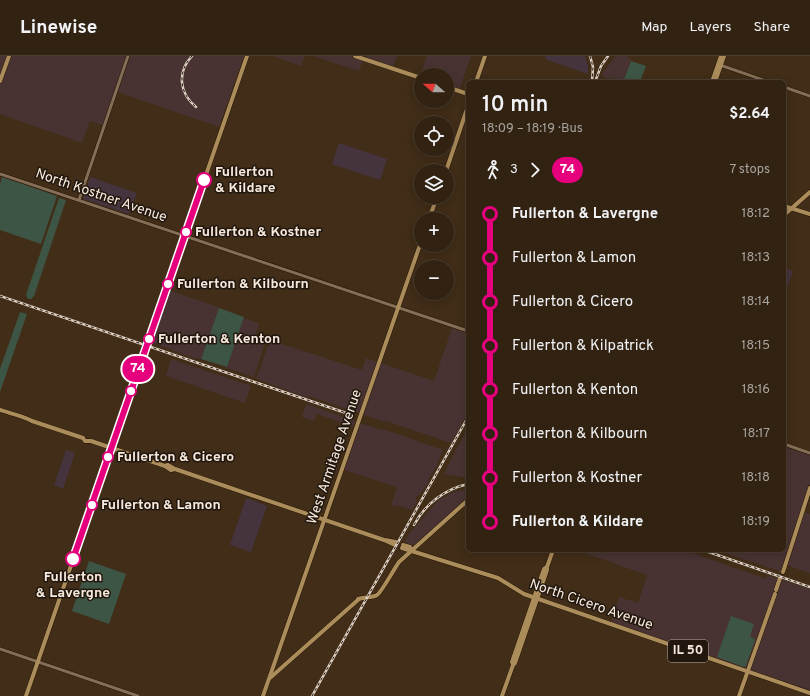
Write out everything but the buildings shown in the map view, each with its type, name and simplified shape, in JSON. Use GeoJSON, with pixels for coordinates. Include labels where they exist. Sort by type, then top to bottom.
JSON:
{"type":"FeatureCollection","features":[{"type":"Feature","properties":{"kind":"main road"},"geometry":{"type":"LineString","coordinates":[[0,81],[9,56]]}},
{"type":"Feature","properties":{"kind":"main road"},"geometry":{"type":"LineString","coordinates":[[26,696],[246,56]]}},
{"type":"Feature","properties":{"kind":"main road"},"geometry":{"type":"LineString","coordinates":[[355,56],[414,76]]}},
{"type":"Feature","properties":{"kind":"main road"},"geometry":{"type":"LineString","coordinates":[[477,80],[485,56]]}},
{"type":"Feature","properties":{"kind":"main road"},"geometry":{"type":"LineString","coordinates":[[715,80],[723,56]]}},
{"type":"Feature","properties":{"kind":"main road"},"geometry":{"type":"LineString","coordinates":[[454,89],[466,93]]}},
{"type":"Feature","properties":{"kind":"main road"},"geometry":{"type":"LineString","coordinates":[[448,164],[466,112]]}},
{"type":"Feature","properties":{"kind":"main road"},"geometry":{"type":"LineString","coordinates":[[786,213],[810,192]]}},
{"type":"Feature","properties":{"kind":"main road"},"geometry":{"type":"LineString","coordinates":[[786,206],[810,214]]}},
{"type":"Feature","properties":{"kind":"main road","name":"West Armitage Avenue"},"geometry":{"type":"LineString","coordinates":[[263,696],[418,252]]}},
{"type":"Feature","properties":{"kind":"main road"},"geometry":{"type":"LineString","coordinates":[[0,410],[165,466],[168,465],[175,470],[395,544]]}},
{"type":"Feature","properties":{"kind":"main road"},"geometry":{"type":"LineString","coordinates":[[782,572],[810,488]]}},
{"type":"Feature","properties":{"kind":"main road"},"geometry":{"type":"LineString","coordinates":[[270,679],[358,599],[380,592],[393,569],[466,502]]}},
{"type":"Feature","properties":{"kind":"main road","name":"North Cicero Avenue"},"geometry":{"type":"LineString","coordinates":[[403,546],[410,547],[412,550],[498,578],[524,594],[810,693]]}},
{"type":"Feature","properties":{"kind":"main road"},"geometry":{"type":"LineString","coordinates":[[502,696],[513,664],[512,662],[536,598],[544,569],[547,567],[552,552]]}},
{"type":"Feature","properties":{"kind":"main road"},"geometry":{"type":"LineString","coordinates":[[739,696],[779,578]]}},
{"type":"Feature","properties":{"kind":"main road"},"geometry":{"type":"LineString","coordinates":[[274,666],[279,671]]}},
{"type":"Feature","properties":{"kind":"street"},"geometry":{"type":"LineString","coordinates":[[79,200],[128,56]]}},
{"type":"Feature","properties":{"kind":"street"},"geometry":{"type":"LineString","coordinates":[[720,65],[763,80]]}},
{"type":"Feature","properties":{"kind":"street"},"geometry":{"type":"LineString","coordinates":[[786,88],[810,96]]}},
{"type":"Feature","properties":{"kind":"street","name":"North Kostner Avenue"},"geometry":{"type":"LineString","coordinates":[[0,174],[466,330]]}},
{"type":"Feature","properties":{"kind":"street"},"geometry":{"type":"LineString","coordinates":[[786,445],[810,453]]}},
{"type":"Feature","properties":{"kind":"street"},"geometry":{"type":"LineString","coordinates":[[0,649],[138,696]]}},
{"type":"Feature","properties":{"kind":"shaded area"},"geometry":{"type":"Polygon","coordinates":[[[0,56],[126,56],[103,125],[90,121],[82,143],[0,114],[0,56]]]}},
{"type":"Feature","properties":{"kind":"shaded area"},"geometry":{"type":"Polygon","coordinates":[[[130,56],[244,56],[219,127],[118,92],[130,56]]]}},
{"type":"Feature","properties":{"kind":"shaded area"},"geometry":{"type":"Polygon","coordinates":[[[273,56],[305,56],[301,66],[273,56]]]}},
{"type":"Feature","properties":{"kind":"shaded area"},"geometry":{"type":"Polygon","coordinates":[[[313,56],[350,56],[363,60],[359,71],[313,56]]]}},
{"type":"Feature","properties":{"kind":"shaded area"},"geometry":{"type":"Polygon","coordinates":[[[367,56],[397,56],[393,67],[367,58],[367,56]]]}},
{"type":"Feature","properties":{"kind":"shaded area"},"geometry":{"type":"Polygon","coordinates":[[[427,56],[471,56],[459,90],[454,88],[454,68],[423,68],[427,56]]]}},
{"type":"Feature","properties":{"kind":"shaded area"},"geometry":{"type":"Polygon","coordinates":[[[546,56],[585,56],[588,65],[588,74],[545,59],[546,56]]]}},
{"type":"Feature","properties":{"kind":"shaded area"},"geometry":{"type":"Polygon","coordinates":[[[616,56],[628,56],[628,58],[631,59],[624,80],[608,79],[601,75],[616,56]]]}},
{"type":"Feature","properties":{"kind":"shaded area"},"geometry":{"type":"Polygon","coordinates":[[[339,143],[387,159],[380,180],[332,164],[339,143]]]}},
{"type":"Feature","properties":{"kind":"shaded area"},"geometry":{"type":"Polygon","coordinates":[[[90,177],[137,193],[129,214],[83,199],[90,177]]]}},
{"type":"Feature","properties":{"kind":"shaded area"},"geometry":{"type":"Polygon","coordinates":[[[786,269],[793,271],[786,290],[786,269]]]}},
{"type":"Feature","properties":{"kind":"shaded area"},"geometry":{"type":"Polygon","coordinates":[[[168,290],[219,307],[201,359],[196,359],[150,342],[168,290]]]}},
{"type":"Feature","properties":{"kind":"shaded area"},"geometry":{"type":"Polygon","coordinates":[[[244,318],[259,323],[255,336],[266,340],[254,377],[226,368],[244,318]]]}},
{"type":"Feature","properties":{"kind":"shaded area"},"geometry":{"type":"Polygon","coordinates":[[[452,328],[466,332],[466,416],[451,443],[309,396],[308,398],[256,379],[270,340],[362,370],[366,358],[434,381],[452,328]]]}},
{"type":"Feature","properties":{"kind":"shaded area"},"geometry":{"type":"Polygon","coordinates":[[[171,359],[251,386],[245,403],[166,376],[171,359]]]}},
{"type":"Feature","properties":{"kind":"shaded area"},"geometry":{"type":"Polygon","coordinates":[[[306,404],[357,422],[355,427],[317,414],[314,421],[302,417],[306,404]]]}},
{"type":"Feature","properties":{"kind":"shaded area"},"geometry":{"type":"Polygon","coordinates":[[[360,423],[382,430],[383,429],[443,450],[436,467],[428,480],[429,481],[422,492],[415,498],[417,502],[412,510],[397,505],[396,507],[391,505],[397,487],[344,470],[360,423]]]}},
{"type":"Feature","properties":{"kind":"shaded area"},"geometry":{"type":"Polygon","coordinates":[[[466,432],[466,478],[444,474],[466,432]]]}},
{"type":"Feature","properties":{"kind":"shaded area"},"geometry":{"type":"Polygon","coordinates":[[[786,448],[810,455],[810,484],[801,511],[810,514],[810,573],[786,565],[783,572],[721,552],[786,552],[786,448]]]}},
{"type":"Feature","properties":{"kind":"shaded area"},"geometry":{"type":"Polygon","coordinates":[[[66,450],[75,453],[63,489],[54,485],[66,450]]]}},
{"type":"Feature","properties":{"kind":"shaded area"},"geometry":{"type":"Polygon","coordinates":[[[466,489],[466,499],[438,525],[413,545],[404,543],[412,529],[413,530],[431,508],[442,497],[444,498],[451,493],[466,489]]]}},
{"type":"Feature","properties":{"kind":"shaded area"},"geometry":{"type":"Polygon","coordinates":[[[246,498],[267,506],[251,552],[230,545],[246,498]]]}},
{"type":"Feature","properties":{"kind":"shaded area"},"geometry":{"type":"Polygon","coordinates":[[[582,552],[690,552],[766,579],[767,575],[810,589],[810,691],[611,622],[619,597],[638,603],[647,575],[582,552]]]}},
{"type":"Feature","properties":{"kind":"green space"},"geometry":{"type":"Polygon","coordinates":[[[631,61],[646,66],[641,80],[624,80],[631,61]]]}},
{"type":"Feature","properties":{"kind":"green space"},"geometry":{"type":"Polygon","coordinates":[[[2,177],[57,196],[41,244],[0,230],[0,184],[2,177]]]}},
{"type":"Feature","properties":{"kind":"green space"},"geometry":{"type":"Polygon","coordinates":[[[59,198],[66,200],[34,296],[31,299],[28,299],[26,295],[59,198]]]}},
{"type":"Feature","properties":{"kind":"green space"},"geometry":{"type":"Polygon","coordinates":[[[219,308],[244,317],[227,367],[201,359],[219,308]]]}},
{"type":"Feature","properties":{"kind":"green space"},"geometry":{"type":"Polygon","coordinates":[[[20,312],[27,314],[0,392],[0,369],[20,312]]]}},
{"type":"Feature","properties":{"kind":"green space"},"geometry":{"type":"Polygon","coordinates":[[[89,561],[126,574],[109,624],[72,611],[89,561]]]}},
{"type":"Feature","properties":{"kind":"green space"},"geometry":{"type":"Polygon","coordinates":[[[731,616],[754,624],[750,636],[755,640],[746,666],[744,667],[717,657],[731,616]]]}},
{"type":"Feature","properties":{"kind":"tunnel"},"geometry":{"type":"LineString","coordinates":[[778,578],[781,571]]}},
{"type":"Feature","properties":{"kind":"railway"},"geometry":{"type":"LineString","coordinates":[[192,56],[184,69],[182,82],[186,95],[196,107]]}},
{"type":"Feature","properties":{"kind":"railway"},"geometry":{"type":"LineString","coordinates":[[590,56],[593,67],[592,80]]}},
{"type":"Feature","properties":{"kind":"railway"},"geometry":{"type":"LineString","coordinates":[[596,80],[601,66],[608,56]]}},
{"type":"Feature","properties":{"kind":"railway"},"geometry":{"type":"LineString","coordinates":[[0,296],[346,413]]}},
{"type":"Feature","properties":{"kind":"railway"},"geometry":{"type":"LineString","coordinates":[[312,696],[466,421]]}},
{"type":"Feature","properties":{"kind":"railway"},"geometry":{"type":"LineString","coordinates":[[414,525],[424,510],[436,498],[466,484]]}},
{"type":"Feature","properties":{"kind":"railway"},"geometry":{"type":"LineString","coordinates":[[709,552],[810,587]]}},
{"type":"Feature","properties":{"kind":"bus line","name":"74"},"geometry":{"type":"LineString","coordinates":[[73,559],[204,180]]}},
{"type":"Feature","properties":{"kind":"place","name":"Fullerton & Kildare"},"geometry":{"type":"Point","coordinates":[204,180]}},
{"type":"Feature","properties":{"kind":"place","name":"Fullerton & Kostner"},"geometry":{"type":"Point","coordinates":[186,232]}},
{"type":"Feature","properties":{"kind":"place","name":"Fullerton & Kilbourn"},"geometry":{"type":"Point","coordinates":[168,284]}},
{"type":"Feature","properties":{"kind":"place","name":"Fullerton & Kenton"},"geometry":{"type":"Point","coordinates":[149,339]}},
{"type":"Feature","properties":{"kind":"place","name":"Fullerton & Cicero"},"geometry":{"type":"Point","coordinates":[108,457]}},
{"type":"Feature","properties":{"kind":"place","name":"Fullerton & Lamon"},"geometry":{"type":"Point","coordinates":[92,505]}},
{"type":"Feature","properties":{"kind":"place","name":"Fullerton & Lavergne"},"geometry":{"type":"Point","coordinates":[73,559]}}]}
